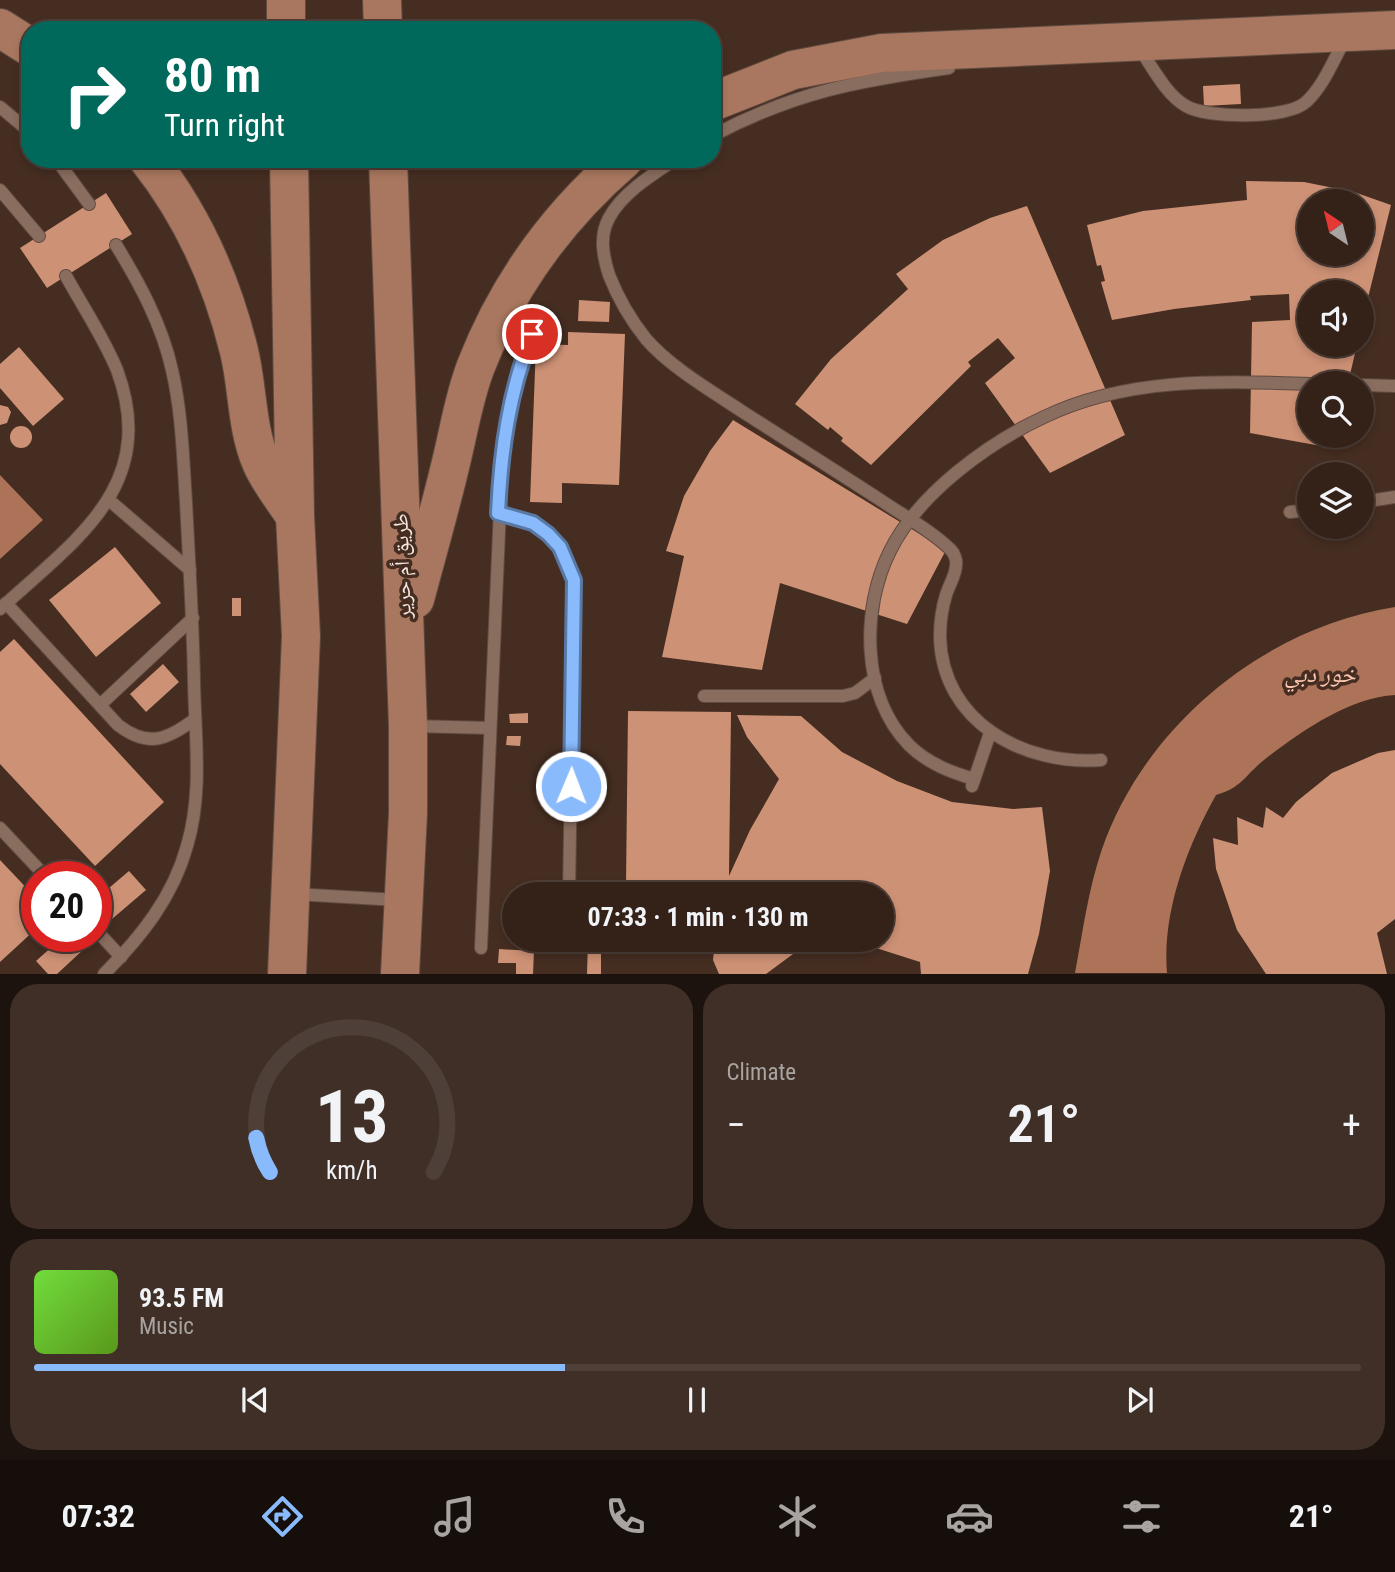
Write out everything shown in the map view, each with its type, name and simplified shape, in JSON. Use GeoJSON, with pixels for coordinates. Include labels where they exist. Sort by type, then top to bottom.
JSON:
{"type":"FeatureCollection","features":[{"type":"Feature","properties":{"kind":"main road"},"geometry":{"type":"LineString","coordinates":[[286,0],[286,21]]}},
{"type":"Feature","properties":{"kind":"main road"},"geometry":{"type":"LineString","coordinates":[[382,0],[383,21]]}},
{"type":"Feature","properties":{"kind":"main road"},"geometry":{"type":"LineString","coordinates":[[0,29],[21,42]]}},
{"type":"Feature","properties":{"kind":"main road"},"geometry":{"type":"LineString","coordinates":[[721,98],[793,70],[859,56],[1395,30]]}},
{"type":"Feature","properties":{"kind":"main road"},"geometry":{"type":"LineString","coordinates":[[154,168],[185,214],[208,258],[226,305],[240,354],[252,432],[260,460],[295,516]]}},
{"type":"Feature","properties":{"kind":"main road"},"geometry":{"type":"LineString","coordinates":[[287,974],[301,636],[295,516],[289,168]]}},
{"type":"Feature","properties":{"kind":"main road","name":"طريق أم حرير"},"geometry":{"type":"LineString","coordinates":[[388,168],[408,726],[405,900],[400,974]]}},
{"type":"Feature","properties":{"kind":"main road"},"geometry":{"type":"LineString","coordinates":[[405,638],[462,411],[475,368],[493,326],[514,286],[539,248],[567,214],[615,168]]}},
{"type":"Feature","properties":{"kind":"lane"},"geometry":{"type":"LineString","coordinates":[[982,63],[1123,43],[1186,106],[1209,113],[1272,114],[1296,110],[1306,103],[1314,94],[1349,32]]}},
{"type":"Feature","properties":{"kind":"lane"},"geometry":{"type":"LineString","coordinates":[[721,132],[784,102],[828,88],[872,78],[956,66]]}},
{"type":"Feature","properties":{"kind":"lane"},"geometry":{"type":"LineString","coordinates":[[0,107],[21,124]]}},
{"type":"Feature","properties":{"kind":"lane"},"geometry":{"type":"LineString","coordinates":[[63,168],[89,204]]}},
{"type":"Feature","properties":{"kind":"lane"},"geometry":{"type":"LineString","coordinates":[[664,168],[622,201],[607,221],[603,237],[603,253],[624,306],[648,341],[710,390],[912,520],[951,550],[957,565],[941,615],[943,660],[960,701],[990,733],[1042,756],[1081,762],[1101,760]]}},
{"type":"Feature","properties":{"kind":"lane"},"geometry":{"type":"LineString","coordinates":[[0,190],[39,236]]}},
{"type":"Feature","properties":{"kind":"lane"},"geometry":{"type":"LineString","coordinates":[[104,974],[121,957],[161,906],[187,847],[198,783],[193,618],[180,414],[172,368],[158,325],[139,284],[116,245]]}},
{"type":"Feature","properties":{"kind":"lane"},"geometry":{"type":"LineString","coordinates":[[66,276],[116,368],[127,400],[129,434],[123,468],[109,500],[86,529],[3,606],[131,735],[147,740],[164,738],[195,719]]}},
{"type":"Feature","properties":{"kind":"lane"},"geometry":{"type":"LineString","coordinates":[[481,948],[503,439],[509,403],[532,334]]}},
{"type":"Feature","properties":{"kind":"lane"},"geometry":{"type":"LineString","coordinates":[[990,733],[973,783],[928,761],[909,745],[894,726],[882,703],[875,678],[871,624],[874,598],[891,549],[912,520],[943,485],[1005,437],[1045,416],[1088,400],[1132,389],[1176,383],[1297,384]]}},
{"type":"Feature","properties":{"kind":"lane"},"geometry":{"type":"LineString","coordinates":[[1374,385],[1395,386]]}},
{"type":"Feature","properties":{"kind":"lane"},"geometry":{"type":"LineString","coordinates":[[1374,500],[1395,497]]}},
{"type":"Feature","properties":{"kind":"lane"},"geometry":{"type":"LineString","coordinates":[[109,500],[190,570]]}},
{"type":"Feature","properties":{"kind":"lane"},"geometry":{"type":"LineString","coordinates":[[1290,512],[1297,511]]}},
{"type":"Feature","properties":{"kind":"lane"},"geometry":{"type":"LineString","coordinates":[[498,513],[533,523],[548,534],[564,555],[574,580],[569,882]]}},
{"type":"Feature","properties":{"kind":"lane"},"geometry":{"type":"LineString","coordinates":[[100,705],[193,618]]}},
{"type":"Feature","properties":{"kind":"lane"},"geometry":{"type":"LineString","coordinates":[[704,696],[843,696],[855,692],[875,678]]}},
{"type":"Feature","properties":{"kind":"lane"},"geometry":{"type":"LineString","coordinates":[[408,726],[490,728]]}},
{"type":"Feature","properties":{"kind":"lane"},"geometry":{"type":"LineString","coordinates":[[0,828],[31,861]]}},
{"type":"Feature","properties":{"kind":"lane"},"geometry":{"type":"LineString","coordinates":[[290,894],[405,900]]}},
{"type":"Feature","properties":{"kind":"lane"},"geometry":{"type":"LineString","coordinates":[[112,947],[121,957]]}},
{"type":"Feature","properties":{"kind":"water"},"geometry":{"type":"Polygon","coordinates":[[[0,475],[43,520],[0,559],[0,475]]]}},
{"type":"Feature","properties":{"kind":"water","name":"خور دبي"},"geometry":{"type":"Polygon","coordinates":[[[1395,607],[1395,695],[1360,702],[1325,718],[1278,749],[1238,785],[1216,795],[1195,836],[1179,881],[1168,927],[1167,973],[1075,973],[1089,895],[1102,849],[1122,804],[1148,762],[1179,723],[1216,689],[1257,660],[1300,636],[1347,618],[1395,607]]]}},
{"type":"Feature","properties":{"kind":"building"},"geometry":{"type":"Polygon","coordinates":[[[1240,84],[1241,104],[1204,106],[1203,86],[1240,84]]]}},
{"type":"Feature","properties":{"kind":"building"},"geometry":{"type":"Polygon","coordinates":[[[1246,181],[1304,182],[1339,189],[1297,189],[1297,266],[1374,266],[1374,199],[1391,205],[1372,280],[1297,280],[1297,357],[1354,357],[1351,371],[1297,371],[1297,442],[1250,433],[1252,322],[1290,320],[1289,294],[1250,296],[1251,300],[1112,320],[1101,282],[1105,281],[1101,265],[1097,266],[1087,225],[1143,211],[1247,200],[1246,181]]]}},
{"type":"Feature","properties":{"kind":"building"},"geometry":{"type":"Polygon","coordinates":[[[106,193],[132,234],[47,288],[20,248],[106,193]]]}},
{"type":"Feature","properties":{"kind":"building"},"geometry":{"type":"Polygon","coordinates":[[[1027,206],[1125,435],[1050,473],[985,383],[1015,358],[998,338],[968,362],[971,366],[871,465],[841,441],[843,438],[830,427],[828,430],[795,404],[831,359],[908,289],[896,274],[943,240],[990,218],[1027,206]]]}},
{"type":"Feature","properties":{"kind":"building"},"geometry":{"type":"Polygon","coordinates":[[[579,300],[610,302],[609,322],[578,321],[579,300]]]}},
{"type":"Feature","properties":{"kind":"building"},"geometry":{"type":"Polygon","coordinates":[[[568,332],[625,334],[619,485],[562,483],[562,503],[530,502],[536,344],[568,345],[568,332]]]}},
{"type":"Feature","properties":{"kind":"building"},"geometry":{"type":"Polygon","coordinates":[[[19,347],[64,399],[33,426],[0,388],[0,364],[19,347]]]}},
{"type":"Feature","properties":{"kind":"building"},"geometry":{"type":"Polygon","coordinates":[[[0,405],[8,407],[11,412],[7,423],[0,425],[0,405]]]}},
{"type":"Feature","properties":{"kind":"building"},"geometry":{"type":"Polygon","coordinates":[[[733,420],[946,550],[907,624],[780,583],[762,670],[662,657],[684,556],[666,551],[684,496],[710,451],[733,420]]]}},
{"type":"Feature","properties":{"kind":"building"},"geometry":{"type":"Polygon","coordinates":[[[21,426],[29,429],[32,437],[29,445],[21,448],[13,445],[10,437],[13,429],[21,426]]]}},
{"type":"Feature","properties":{"kind":"building"},"geometry":{"type":"Polygon","coordinates":[[[115,547],[161,603],[96,657],[49,600],[115,547]]]}},
{"type":"Feature","properties":{"kind":"building"},"geometry":{"type":"Polygon","coordinates":[[[232,598],[241,598],[241,616],[232,616],[232,598]]]}},
{"type":"Feature","properties":{"kind":"building"},"geometry":{"type":"Polygon","coordinates":[[[14,639],[164,802],[100,861],[90,861],[0,764],[0,652],[14,639]]]}},
{"type":"Feature","properties":{"kind":"building"},"geometry":{"type":"Polygon","coordinates":[[[163,664],[179,682],[146,712],[130,694],[163,664]]]}},
{"type":"Feature","properties":{"kind":"building"},"geometry":{"type":"Polygon","coordinates":[[[628,711],[731,712],[729,876],[750,830],[779,779],[747,737],[737,715],[801,716],[842,752],[897,781],[952,802],[1013,809],[1042,807],[1050,871],[1039,934],[1028,974],[921,974],[920,962],[889,952],[894,952],[894,882],[626,882],[628,711]]]}},
{"type":"Feature","properties":{"kind":"building"},"geometry":{"type":"Polygon","coordinates":[[[528,713],[528,723],[510,723],[509,714],[528,713]]]}},
{"type":"Feature","properties":{"kind":"building"},"geometry":{"type":"Polygon","coordinates":[[[507,736],[521,736],[520,746],[506,745],[507,736]]]}},
{"type":"Feature","properties":{"kind":"building"},"geometry":{"type":"Polygon","coordinates":[[[1395,750],[1395,919],[1377,933],[1387,974],[1266,974],[1237,930],[1216,869],[1213,838],[1238,845],[1237,817],[1263,828],[1266,807],[1283,818],[1296,802],[1332,773],[1378,753],[1395,750]]]}},
{"type":"Feature","properties":{"kind":"building"},"geometry":{"type":"Polygon","coordinates":[[[0,860],[21,882],[21,943],[0,962],[0,860]]]}},
{"type":"Feature","properties":{"kind":"building"},"geometry":{"type":"Polygon","coordinates":[[[129,871],[146,890],[112,919],[112,885],[129,871]]]}},
{"type":"Feature","properties":{"kind":"building"},"geometry":{"type":"Polygon","coordinates":[[[499,949],[502,952],[534,952],[533,974],[516,974],[516,963],[498,963],[499,949]]]}},
{"type":"Feature","properties":{"kind":"building"},"geometry":{"type":"Polygon","coordinates":[[[46,952],[81,952],[57,974],[48,974],[36,961],[46,952]]]}},
{"type":"Feature","properties":{"kind":"building"},"geometry":{"type":"Polygon","coordinates":[[[588,952],[601,952],[601,974],[587,974],[588,952]]]}},
{"type":"Feature","properties":{"kind":"building"},"geometry":{"type":"Polygon","coordinates":[[[714,952],[796,952],[766,974],[719,974],[713,960],[714,952]]]}},
{"type":"Feature","properties":{"kind":"route"},"geometry":{"type":"LineString","coordinates":[[532,334],[509,403],[503,439],[498,513],[533,523],[548,534],[569,562],[574,580],[576,598],[571,786]]}}]}
